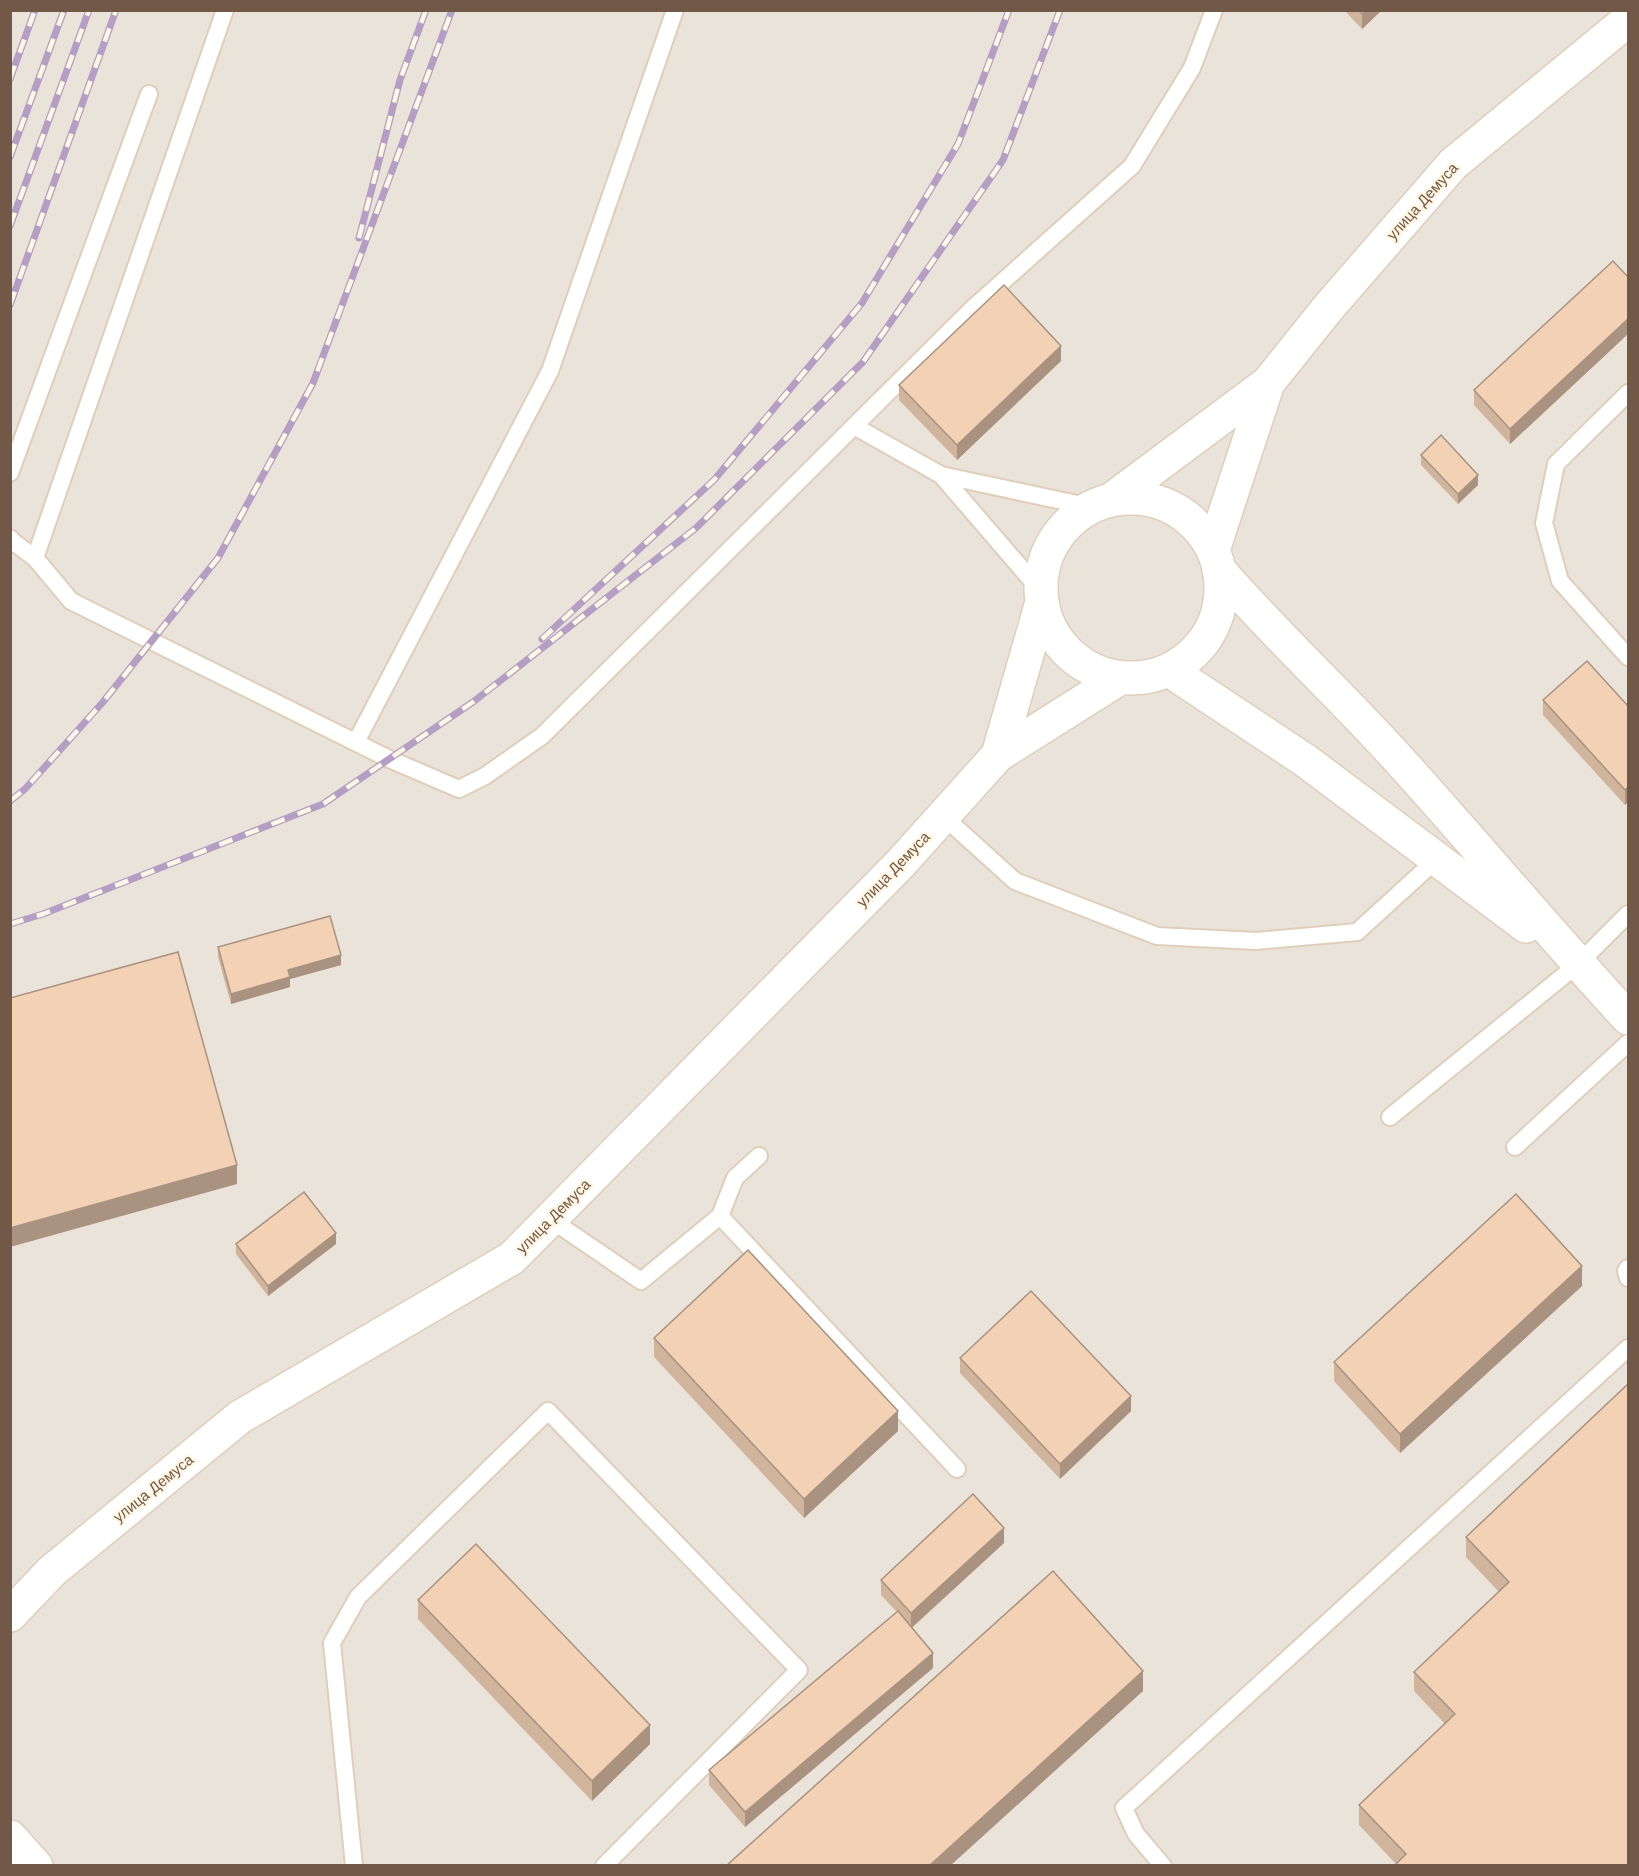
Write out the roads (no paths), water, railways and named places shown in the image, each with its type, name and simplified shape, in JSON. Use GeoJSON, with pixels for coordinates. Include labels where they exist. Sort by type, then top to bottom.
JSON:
{"type":"FeatureCollection","features":[{"type":"Feature","properties":{"kind":"street","name":"улица Демуса"},"geometry":{"type":"LineString","coordinates":[[1268,383],[1328,308],[1453,164],[1629,20]]}},
{"type":"Feature","properties":{"kind":"street"},"geometry":{"type":"LineString","coordinates":[[998,755],[1041,596],[1042,569],[1049,550],[1060,532],[1074,518],[1101,503],[1268,383]]}},
{"type":"Feature","properties":{"kind":"street"},"geometry":{"type":"LineString","coordinates":[[1041,596],[1049,628],[1060,645],[1074,659],[1092,670],[1120,678],[1150,676],[1169,670],[1186,660],[1201,646],[1212,629],[1218,610],[1221,590],[1216,560],[1268,383]]}},
{"type":"Feature","properties":{"kind":"street"},"geometry":{"type":"LineString","coordinates":[[1101,503],[1131,498],[1151,500],[1171,507],[1195,525],[1202,532],[1216,560],[1254,610],[1400,760],[1578,964],[1629,1018]]}},
{"type":"Feature","properties":{"kind":"street"},"geometry":{"type":"LineString","coordinates":[[1169,670],[1306,761],[1578,964]]}},
{"type":"Feature","properties":{"kind":"street"},"geometry":{"type":"LineString","coordinates":[[998,755],[1120,678]]}},
{"type":"Feature","properties":{"kind":"street","name":"улица Демуса"},"geometry":{"type":"LineString","coordinates":[[10,1615],[52,1571],[240,1417],[512,1258],[901,863],[998,755]]}},
{"type":"Feature","properties":{"kind":"street"},"geometry":{"type":"LineString","coordinates":[[10,1837],[36,1866]]}},
{"type":"Feature","properties":{"kind":"lane"},"geometry":{"type":"LineString","coordinates":[[35,558],[225,10]]}},
{"type":"Feature","properties":{"kind":"lane"},"geometry":{"type":"LineString","coordinates":[[356,742],[550,371],[675,10]]}},
{"type":"Feature","properties":{"kind":"lane"},"geometry":{"type":"LineString","coordinates":[[10,538],[35,558],[71,601],[356,742],[459,789],[485,776],[542,736],[972,309],[1132,166],[1192,68],[1214,10]]}},
{"type":"Feature","properties":{"kind":"lane"},"geometry":{"type":"LineString","coordinates":[[10,473],[149,94]]}},
{"type":"Feature","properties":{"kind":"lane"},"geometry":{"type":"LineString","coordinates":[[1629,393],[1556,464],[1544,523],[1560,582],[1629,657]]}},
{"type":"Feature","properties":{"kind":"lane"},"geometry":{"type":"LineString","coordinates":[[854,426],[941,475],[1101,503]]}},
{"type":"Feature","properties":{"kind":"lane"},"geometry":{"type":"LineString","coordinates":[[941,475],[1041,596]]}},
{"type":"Feature","properties":{"kind":"lane"},"geometry":{"type":"LineString","coordinates":[[943,816],[1015,881],[1157,936],[1256,941],[1357,932],[1437,859]]}},
{"type":"Feature","properties":{"kind":"lane"},"geometry":{"type":"LineString","coordinates":[[1390,1117],[1578,964],[1629,914]]}},
{"type":"Feature","properties":{"kind":"lane"},"geometry":{"type":"LineString","coordinates":[[1515,1147],[1629,1043]]}},
{"type":"Feature","properties":{"kind":"lane"},"geometry":{"type":"LineString","coordinates":[[550,1219],[641,1281],[720,1216],[735,1178],[759,1156]]}},
{"type":"Feature","properties":{"kind":"lane"},"geometry":{"type":"LineString","coordinates":[[720,1216],[957,1469]]}},
{"type":"Feature","properties":{"kind":"lane"},"geometry":{"type":"LineString","coordinates":[[1629,1268],[1626,1271],[1629,1278]]}},
{"type":"Feature","properties":{"kind":"lane"},"geometry":{"type":"LineString","coordinates":[[1163,1866],[1136,1834],[1124,1808],[1629,1348]]}},
{"type":"Feature","properties":{"kind":"lane"},"geometry":{"type":"LineString","coordinates":[[354,1866],[332,1643],[358,1597],[548,1411],[799,1670],[604,1866]]}},
{"type":"Feature","properties":{"kind":"railway"},"geometry":{"type":"LineString","coordinates":[[10,79],[35,10]]}},
{"type":"Feature","properties":{"kind":"railway"},"geometry":{"type":"LineString","coordinates":[[10,157],[64,10]]}},
{"type":"Feature","properties":{"kind":"railway"},"geometry":{"type":"LineString","coordinates":[[10,226],[89,10]]}},
{"type":"Feature","properties":{"kind":"railway"},"geometry":{"type":"LineString","coordinates":[[10,305],[116,10]]}},
{"type":"Feature","properties":{"kind":"railway"},"geometry":{"type":"LineString","coordinates":[[359,238],[400,80],[426,10]]}},
{"type":"Feature","properties":{"kind":"railway"},"geometry":{"type":"LineString","coordinates":[[10,801],[25,789],[103,702],[218,558],[313,383],[452,10]]}},
{"type":"Feature","properties":{"kind":"railway"},"geometry":{"type":"LineString","coordinates":[[542,639],[714,480],[862,303],[958,144],[1009,10]]}},
{"type":"Feature","properties":{"kind":"railway"},"geometry":{"type":"LineString","coordinates":[[10,924],[43,914],[323,804],[473,702],[696,528],[863,362],[1003,160],[1060,10]]}}]}
